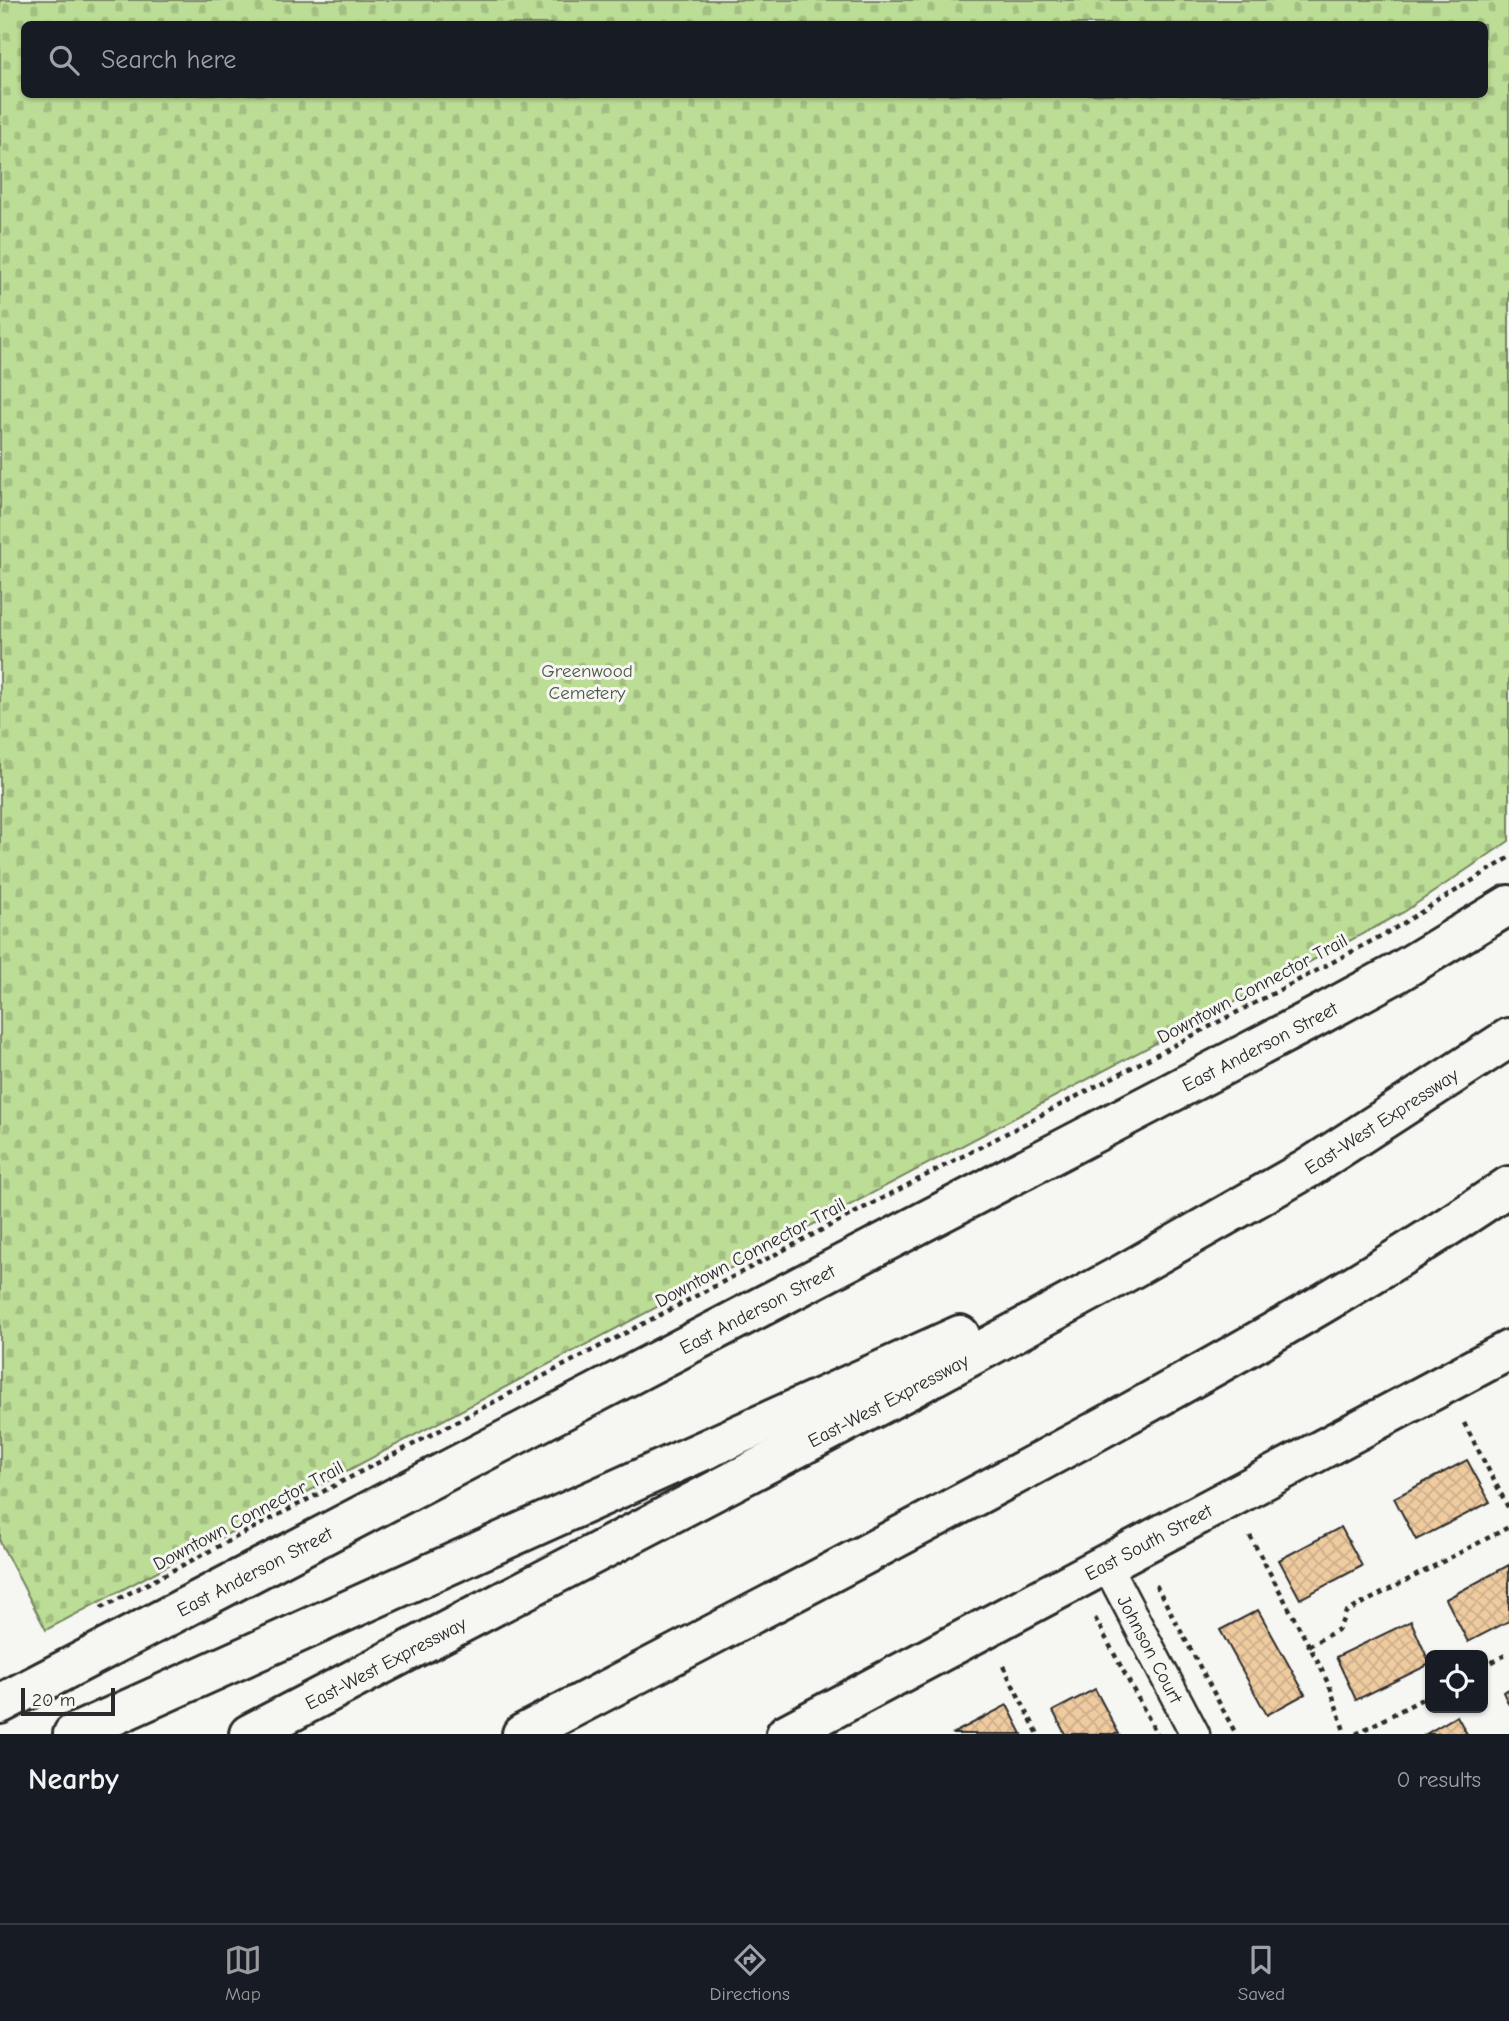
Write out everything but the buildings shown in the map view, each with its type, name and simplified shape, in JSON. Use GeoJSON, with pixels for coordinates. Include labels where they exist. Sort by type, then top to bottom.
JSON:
{"type":"FeatureCollection","features":[{"type":"Feature","properties":{"kind":"main road","name":"East Anderson Street"},"geometry":{"type":"LineString","coordinates":[[0,1704],[1312,1019],[1397,973],[1509,905]]}},
{"type":"Feature","properties":{"kind":"main road","name":"East-West Expressway"},"geometry":{"type":"LineString","coordinates":[[249,1734],[898,1395],[1121,1275],[1307,1169],[1509,1038]]}},
{"type":"Feature","properties":{"kind":"main road"},"geometry":{"type":"LineString","coordinates":[[73,1734],[923,1352],[1307,1169]]}},
{"type":"Feature","properties":{"kind":"main road"},"geometry":{"type":"LineString","coordinates":[[522,1734],[1016,1476],[1201,1374],[1365,1278],[1509,1186]]}},
{"type":"Feature","properties":{"kind":"main road","name":"East South Street"},"geometry":{"type":"LineString","coordinates":[[786,1734],[1509,1350]]}},
{"type":"Feature","properties":{"kind":"street","name":"Johnson Court"},"geometry":{"type":"LineString","coordinates":[[1106,1564],[1195,1734]]}},
{"type":"Feature","properties":{"kind":"path","name":"Downtown Connector Trail"},"geometry":{"type":"LineString","coordinates":[[98,1610],[1319,970],[1392,930],[1509,858]]}},
{"type":"Feature","properties":{"kind":"path"},"geometry":{"type":"LineString","coordinates":[[1464,1423],[1509,1509]]}},
{"type":"Feature","properties":{"kind":"path"},"geometry":{"type":"LineString","coordinates":[[1309,1646],[1339,1629],[1346,1612],[1509,1527]]}},
{"type":"Feature","properties":{"kind":"path"},"geometry":{"type":"LineString","coordinates":[[1250,1536],[1331,1690],[1345,1734]]}},
{"type":"Feature","properties":{"kind":"path"},"geometry":{"type":"LineString","coordinates":[[1156,1586],[1236,1734]]}},
{"type":"Feature","properties":{"kind":"path"},"geometry":{"type":"LineString","coordinates":[[1095,1618],[1157,1734]]}},
{"type":"Feature","properties":{"kind":"path"},"geometry":{"type":"LineString","coordinates":[[1488,1664],[1509,1653]]}},
{"type":"Feature","properties":{"kind":"path"},"geometry":{"type":"LineString","coordinates":[[1003,1666],[1038,1734]]}},
{"type":"Feature","properties":{"kind":"path"},"geometry":{"type":"LineString","coordinates":[[1356,1734],[1425,1698]]}},
{"type":"Feature","properties":{"kind":"green space","name":"Greenwood Cemetery"},"geometry":{"type":"Polygon","coordinates":[[[0,0],[1509,0],[1509,841],[1404,912],[46,1630],[0,1542],[0,0]]]}}]}
